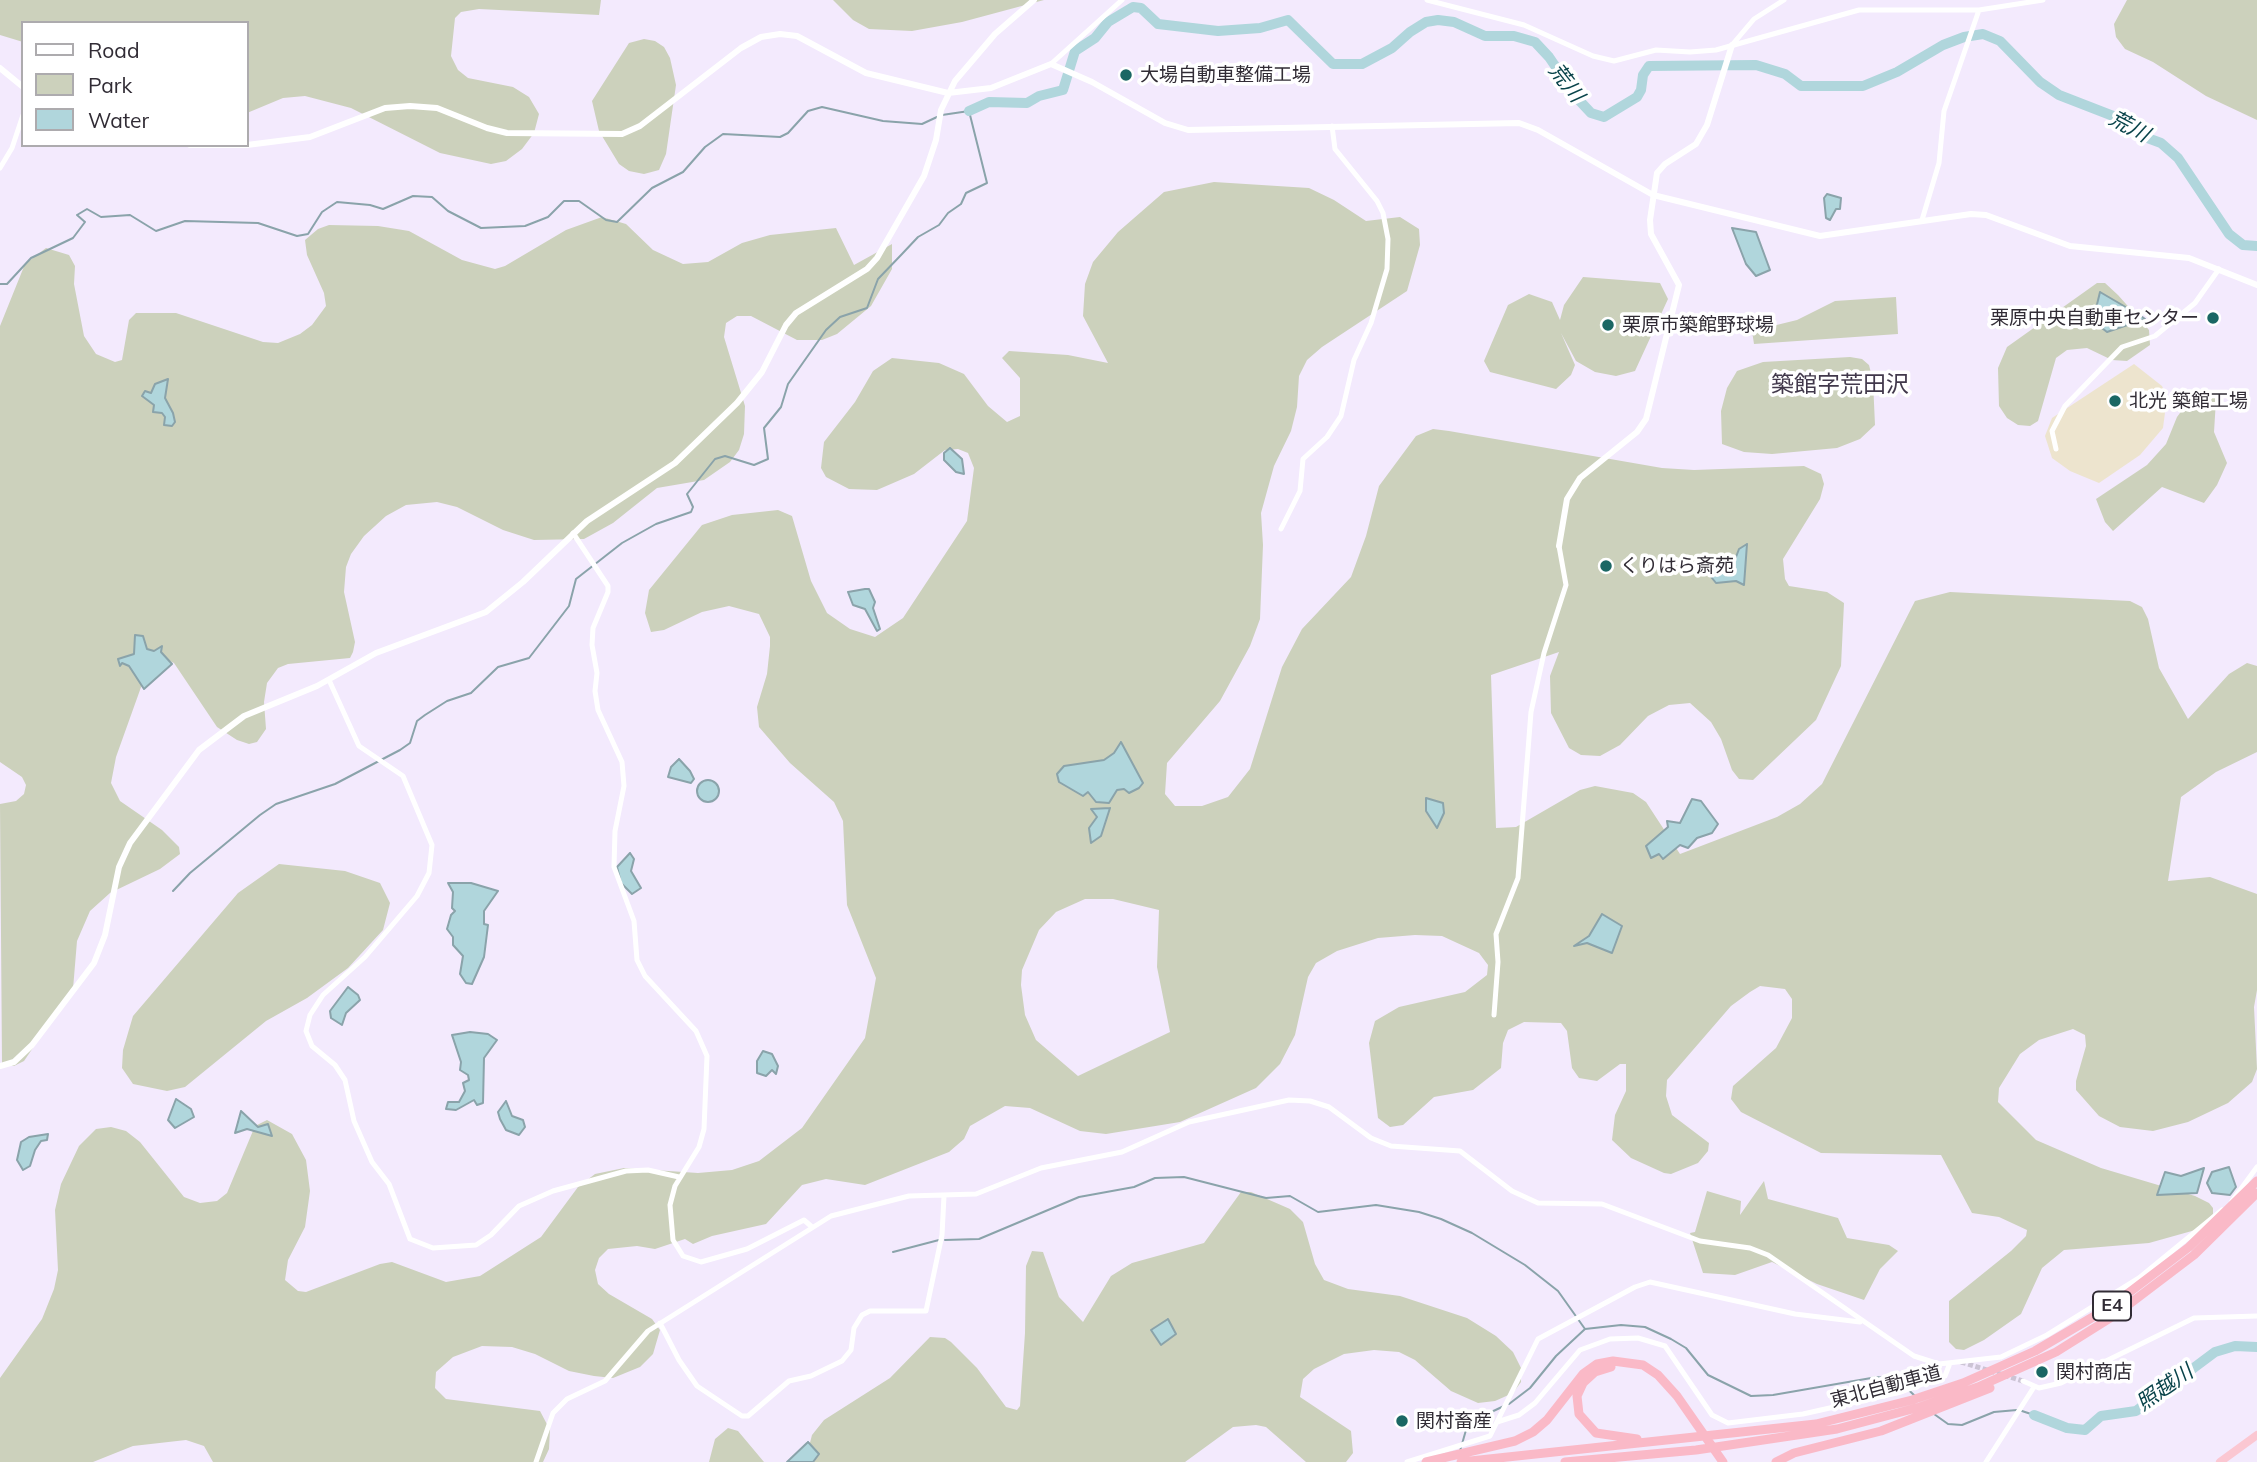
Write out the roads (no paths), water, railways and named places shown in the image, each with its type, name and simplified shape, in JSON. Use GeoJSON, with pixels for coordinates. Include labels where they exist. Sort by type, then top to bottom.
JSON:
{"type":"FeatureCollection","features":[{"type":"Feature","properties":{"kind":"highway","name":"東北自動車道"},"geometry":{"type":"LineString","coordinates":[[1461,1462],[1816,1424],[1940,1391],[2035,1351],[2110,1307],[2189,1247],[2257,1181]]}},
{"type":"Feature","properties":{"kind":"highway","name":"E4"},"geometry":{"type":"LineString","coordinates":[[1922,1411],[1981,1393],[2056,1352],[2162,1281],[2257,1194]]}},
{"type":"Feature","properties":{"kind":"highway"},"geometry":{"type":"LineString","coordinates":[[1426,1462],[1515,1441],[1533,1432],[1583,1374],[1597,1364],[1613,1361],[1643,1365],[1658,1375],[1716,1462]]}},
{"type":"Feature","properties":{"kind":"highway"},"geometry":{"type":"LineString","coordinates":[[1660,1441],[1610,1437],[1589,1428],[1577,1405],[1583,1382],[1608,1367],[1637,1369],[1659,1383],[1723,1462]]}},
{"type":"Feature","properties":{"kind":"highway","name":"東北自動車道"},"geometry":{"type":"LineString","coordinates":[[1565,1462],[1773,1440],[1922,1411]]}},
{"type":"Feature","properties":{"kind":"highway"},"geometry":{"type":"LineString","coordinates":[[1776,1462],[1794,1452],[1881,1431],[1922,1411]]}},
{"type":"Feature","properties":{"kind":"highway"},"geometry":{"type":"LineString","coordinates":[[2220,1462],[2257,1435]]}},
{"type":"Feature","properties":{"kind":"street"},"geometry":{"type":"LineString","coordinates":[[0,1066],[14,1062],[32,1045],[94,962],[105,935],[119,867],[130,843],[199,750],[244,716],[328,680],[376,653],[486,612],[523,582],[573,533],[675,463],[737,403],[762,372],[786,325],[796,313],[867,269],[877,258],[923,176],[948,93],[995,34],[1034,0]]}},
{"type":"Feature","properties":{"kind":"street"},"geometry":{"type":"LineString","coordinates":[[248,145],[310,137],[385,108],[410,106],[437,108],[507,133],[622,134],[640,127],[741,48],[761,37],[779,34],[797,36],[866,73],[948,93],[991,88],[1051,64],[1122,0]]}},
{"type":"Feature","properties":{"kind":"street"},"geometry":{"type":"LineString","coordinates":[[1427,0],[1524,24],[1604,59],[1625,59],[1656,50],[1703,52],[1859,10],[1979,10],[2043,0]]}},
{"type":"Feature","properties":{"kind":"street"},"geometry":{"type":"LineString","coordinates":[[1493,1015],[1498,962],[1496,934],[1518,878],[1531,712],[1544,653],[1566,585],[1559,546],[1567,499],[1580,478],[1637,432],[1649,408],[1679,285],[1651,234],[1657,173],[1665,164],[1696,144],[1707,125],[1732,45],[1754,19],[1784,0]]}},
{"type":"Feature","properties":{"kind":"street"},"geometry":{"type":"LineString","coordinates":[[1922,220],[1939,163],[1944,110],[1979,10]]}},
{"type":"Feature","properties":{"kind":"street"},"geometry":{"type":"LineString","coordinates":[[1051,64],[1079,76],[1165,123],[1188,130],[1519,123],[1538,130],[1653,195],[1820,236],[1922,220],[1971,214],[1986,215],[2070,246],[2189,258],[2220,268],[2257,285]]}},
{"type":"Feature","properties":{"kind":"street"},"geometry":{"type":"LineString","coordinates":[[0,68],[21,85]]}},
{"type":"Feature","properties":{"kind":"street"},"geometry":{"type":"LineString","coordinates":[[0,168],[12,148],[21,121]]}},
{"type":"Feature","properties":{"kind":"street"},"geometry":{"type":"LineString","coordinates":[[1281,529],[1300,491],[1303,459],[1327,437],[1341,416],[1354,360],[1371,323],[1387,269],[1388,239],[1384,213],[1335,149],[1332,126]]}},
{"type":"Feature","properties":{"kind":"street"},"geometry":{"type":"LineString","coordinates":[[2056,449],[2052,431],[2065,406],[2122,347],[2155,336],[2195,303],[2220,268]]}},
{"type":"Feature","properties":{"kind":"street"},"geometry":{"type":"LineString","coordinates":[[573,533],[601,573],[608,592],[593,628],[596,699],[598,710],[619,752],[624,786],[615,831],[614,867],[634,921],[637,960],[641,971],[689,1023],[706,1056],[708,1101],[703,1138],[679,1177],[670,1205],[671,1228],[680,1253],[694,1262],[710,1261],[747,1249],[804,1220],[812,1227]]}},
{"type":"Feature","properties":{"kind":"street"},"geometry":{"type":"LineString","coordinates":[[328,680],[359,746],[403,776],[415,811],[428,832],[432,845],[429,873],[417,896],[383,937],[317,1003],[308,1020],[306,1035],[312,1046],[335,1065],[345,1080],[354,1121],[372,1162],[389,1184],[410,1239],[433,1248],[476,1245],[491,1235],[519,1206],[553,1191],[626,1171],[648,1170],[679,1177]]}},
{"type":"Feature","properties":{"kind":"street"},"geometry":{"type":"LineString","coordinates":[[536,1462],[553,1413],[567,1399],[605,1381],[648,1331],[812,1227],[841,1212],[909,1196],[976,1194],[1041,1168],[1122,1152],[1189,1122],[1289,1100],[1310,1101],[1329,1107],[1371,1138],[1391,1146],[1460,1151],[1512,1191],[1538,1203],[1602,1204],[1700,1241],[1751,1248],[1768,1255],[1863,1322],[1926,1362],[1950,1363],[2001,1357],[2103,1303],[2189,1239],[2232,1200],[2257,1167]]}},
{"type":"Feature","properties":{"kind":"street"},"geometry":{"type":"LineString","coordinates":[[660,1323],[679,1360],[697,1386],[745,1417],[789,1381],[842,1361],[851,1350],[854,1328],[862,1315],[870,1311],[926,1311],[942,1236],[944,1196]]}},
{"type":"Feature","properties":{"kind":"street"},"geometry":{"type":"LineString","coordinates":[[1407,1462],[1458,1446],[1467,1446],[1490,1436],[1538,1339],[1635,1287],[1658,1282],[1707,1297],[1795,1314],[1863,1322]]}},
{"type":"Feature","properties":{"kind":"street"},"geometry":{"type":"LineString","coordinates":[[2023,1381],[2034,1387],[2060,1383],[2194,1318],[2257,1317]]}},
{"type":"Feature","properties":{"kind":"street"},"geometry":{"type":"LineString","coordinates":[[1497,1422],[1519,1415],[1535,1403],[1580,1350],[1594,1342],[1617,1338],[1648,1340],[1665,1346],[1712,1415],[1728,1423],[1804,1414],[1901,1392],[1945,1376],[1950,1363]]}},
{"type":"Feature","properties":{"kind":"street"},"geometry":{"type":"LineString","coordinates":[[1986,1462],[2018,1416],[2034,1387]]}},
{"type":"Feature","properties":{"kind":"water"},"geometry":{"type":"Polygon","coordinates":[[[1827,194],[1841,198],[1840,209],[1836,209],[1830,220],[1826,218],[1824,198],[1827,194]]]}},
{"type":"Feature","properties":{"kind":"water"},"geometry":{"type":"Polygon","coordinates":[[[1732,228],[1756,232],[1770,270],[1756,276],[1746,264],[1732,228]]]}},
{"type":"Feature","properties":{"kind":"water"},"geometry":{"type":"Polygon","coordinates":[[[2100,292],[2145,319],[2107,332],[2093,321],[2100,292]]]}},
{"type":"Feature","properties":{"kind":"water"},"geometry":{"type":"Polygon","coordinates":[[[168,379],[165,398],[173,413],[175,422],[172,426],[164,425],[165,417],[162,413],[153,412],[154,405],[142,396],[145,391],[151,393],[155,384],[168,379]]]}},
{"type":"Feature","properties":{"kind":"water"},"geometry":{"type":"Polygon","coordinates":[[[950,448],[962,459],[964,474],[956,472],[944,460],[944,453],[950,448]]]}},
{"type":"Feature","properties":{"kind":"water"},"geometry":{"type":"Polygon","coordinates":[[[1747,544],[1744,585],[1736,581],[1716,583],[1708,573],[1708,559],[1736,557],[1739,549],[1747,544]]]}},
{"type":"Feature","properties":{"kind":"water"},"geometry":{"type":"Polygon","coordinates":[[[869,589],[875,602],[873,608],[880,629],[877,631],[865,609],[853,605],[848,592],[869,589]]]}},
{"type":"Feature","properties":{"kind":"water"},"geometry":{"type":"Polygon","coordinates":[[[135,635],[143,636],[147,649],[154,651],[162,646],[161,652],[172,664],[144,689],[129,666],[122,663],[120,666],[118,659],[134,654],[135,635]]]}},
{"type":"Feature","properties":{"kind":"water"},"geometry":{"type":"Polygon","coordinates":[[[1121,742],[1143,783],[1139,788],[1129,793],[1124,789],[1117,790],[1109,803],[1096,802],[1088,792],[1083,796],[1059,782],[1057,774],[1064,766],[1104,760],[1114,753],[1121,742]]]}},
{"type":"Feature","properties":{"kind":"water"},"geometry":{"type":"Polygon","coordinates":[[[679,759],[694,779],[691,783],[668,777],[671,767],[679,759]]]}},
{"type":"Feature","properties":{"kind":"water"},"geometry":{"type":"Polygon","coordinates":[[[708,780],[716,783],[719,791],[716,799],[708,802],[700,799],[697,791],[700,783],[708,780]]]}},
{"type":"Feature","properties":{"kind":"water"},"geometry":{"type":"Polygon","coordinates":[[[1426,798],[1443,803],[1444,813],[1437,828],[1426,811],[1426,798]]]}},
{"type":"Feature","properties":{"kind":"water"},"geometry":{"type":"Polygon","coordinates":[[[1692,799],[1701,801],[1718,824],[1712,833],[1697,838],[1688,848],[1680,845],[1663,859],[1659,854],[1651,858],[1646,846],[1668,827],[1667,821],[1680,823],[1692,799]]]}},
{"type":"Feature","properties":{"kind":"water"},"geometry":{"type":"Polygon","coordinates":[[[1110,808],[1101,836],[1091,843],[1089,828],[1097,817],[1091,809],[1110,808]]]}},
{"type":"Feature","properties":{"kind":"water"},"geometry":{"type":"Polygon","coordinates":[[[630,853],[634,859],[631,871],[641,888],[632,894],[621,883],[617,867],[630,853]]]}},
{"type":"Feature","properties":{"kind":"water"},"geometry":{"type":"Polygon","coordinates":[[[448,883],[471,883],[498,891],[484,911],[484,924],[488,925],[484,957],[472,984],[466,983],[460,974],[463,956],[453,945],[453,937],[447,929],[455,911],[452,908],[453,892],[448,883]]]}},
{"type":"Feature","properties":{"kind":"water"},"geometry":{"type":"Polygon","coordinates":[[[1602,914],[1622,926],[1612,953],[1587,943],[1574,946],[1589,936],[1602,914]]]}},
{"type":"Feature","properties":{"kind":"water"},"geometry":{"type":"Polygon","coordinates":[[[348,987],[360,1000],[346,1013],[342,1025],[331,1018],[330,1011],[348,987]]]}},
{"type":"Feature","properties":{"kind":"water"},"geometry":{"type":"Polygon","coordinates":[[[470,1032],[488,1034],[497,1040],[484,1058],[483,1103],[477,1105],[474,1100],[456,1110],[446,1109],[448,1102],[459,1102],[465,1091],[463,1083],[469,1080],[468,1075],[460,1070],[461,1062],[452,1035],[470,1032]]]}},
{"type":"Feature","properties":{"kind":"water"},"geometry":{"type":"Polygon","coordinates":[[[763,1051],[772,1054],[778,1066],[776,1074],[772,1070],[766,1076],[757,1073],[757,1061],[763,1051]]]}},
{"type":"Feature","properties":{"kind":"water"},"geometry":{"type":"Polygon","coordinates":[[[176,1099],[191,1109],[194,1117],[175,1128],[168,1120],[176,1099]]]}},
{"type":"Feature","properties":{"kind":"water"},"geometry":{"type":"Polygon","coordinates":[[[506,1101],[512,1116],[523,1120],[525,1127],[519,1135],[506,1130],[500,1119],[498,1112],[506,1101]]]}},
{"type":"Feature","properties":{"kind":"water"},"geometry":{"type":"Polygon","coordinates":[[[241,1111],[258,1127],[268,1124],[272,1136],[247,1129],[235,1133],[241,1111]]]}},
{"type":"Feature","properties":{"kind":"water"},"geometry":{"type":"Polygon","coordinates":[[[48,1134],[47,1140],[41,1141],[35,1150],[30,1166],[23,1170],[17,1160],[21,1142],[29,1137],[48,1134]]]}},
{"type":"Feature","properties":{"kind":"water"},"geometry":{"type":"Polygon","coordinates":[[[2229,1167],[2236,1187],[2230,1195],[2212,1193],[2207,1183],[2212,1172],[2229,1167]]]}},
{"type":"Feature","properties":{"kind":"water"},"geometry":{"type":"Polygon","coordinates":[[[2204,1168],[2197,1193],[2157,1195],[2165,1172],[2181,1176],[2204,1168]]]}},
{"type":"Feature","properties":{"kind":"water"},"geometry":{"type":"Polygon","coordinates":[[[1168,1319],[1176,1334],[1161,1345],[1151,1330],[1168,1319]]]}},
{"type":"Feature","properties":{"kind":"water"},"geometry":{"type":"Polygon","coordinates":[[[808,1442],[819,1454],[813,1462],[787,1462],[808,1442]]]}},
{"type":"Feature","properties":{"kind":"waterway","name":"荒川"},"geometry":{"type":"LineString","coordinates":[[969,111],[989,102],[1027,103],[1039,96],[1063,90],[1075,51],[1095,38],[1108,22],[1133,7],[1141,8],[1158,24],[1218,31],[1260,28],[1288,20],[1333,64],[1362,64],[1392,48],[1426,22],[1438,20],[1454,22],[1485,36],[1514,36],[1535,42],[1549,57],[1577,98],[1591,113],[1604,117],[1637,97],[1643,75],[1649,66],[1756,65],[1785,74],[1801,86],[1863,86],[1897,72],[1943,45],[1964,37],[1983,34],[2000,41],[2040,82],[2059,95],[2126,121],[2142,136],[2161,143],[2178,158],[2229,234],[2243,245],[2257,246]]}},
{"type":"Feature","properties":{"kind":"waterway"},"geometry":{"type":"LineString","coordinates":[[0,284],[7,284],[31,258],[73,238],[85,222],[77,215],[87,209],[101,217],[130,215],[156,231],[185,221],[258,223],[297,236],[308,234],[322,212],[337,202],[383,209],[413,196],[432,197],[448,211],[481,228],[525,226],[548,217],[564,201],[579,201],[606,220],[617,222],[652,188],[683,172],[705,147],[723,134],[780,137],[788,133],[808,111],[822,107],[883,121],[922,124],[937,117]]}},
{"type":"Feature","properties":{"kind":"waterway"},"geometry":{"type":"LineString","coordinates":[[173,891],[190,873],[276,804],[335,784],[400,750],[410,743],[417,721],[425,715],[447,701],[471,693],[498,667],[529,658],[569,606],[576,579],[622,543],[656,524],[691,512],[693,507],[687,494],[715,459],[725,456],[754,465],[768,459],[764,428],[781,407],[788,384],[826,330],[840,317],[867,308],[878,279],[918,237],[939,225],[948,213],[961,204],[966,193],[987,183],[969,111],[942,115]]}},
{"type":"Feature","properties":{"kind":"waterway"},"geometry":{"type":"LineString","coordinates":[[945,1240],[979,1239],[1079,1197],[1134,1187],[1155,1178],[1184,1177],[1266,1198],[1290,1196],[1318,1212],[1376,1205],[1419,1212],[1441,1219],[1472,1233],[1525,1265],[1558,1291],[1585,1329]]}},
{"type":"Feature","properties":{"kind":"waterway"},"geometry":{"type":"LineString","coordinates":[[893,1252],[939,1240]]}},
{"type":"Feature","properties":{"kind":"waterway"},"geometry":{"type":"LineString","coordinates":[[1509,1404],[1530,1388],[1556,1356],[1585,1329],[1621,1325],[1645,1327],[1671,1339],[1686,1348],[1708,1375],[1751,1396],[1773,1395],[1877,1377],[1898,1380],[1915,1396]]}},
{"type":"Feature","properties":{"kind":"waterway","name":"照越川"},"geometry":{"type":"LineString","coordinates":[[2034,1415],[2067,1428],[2085,1430],[2101,1416],[2136,1411],[2215,1352],[2235,1346],[2257,1347]]}},
{"type":"Feature","properties":{"kind":"waterway"},"geometry":{"type":"LineString","coordinates":[[1460,1451],[1468,1423],[1504,1406]]}},
{"type":"Feature","properties":{"kind":"waterway"},"geometry":{"type":"LineString","coordinates":[[1934,1414],[1948,1424],[1962,1425],[1994,1412],[2017,1410]]}},
{"type":"Feature","properties":{"kind":"waterway"},"geometry":{"type":"LineString","coordinates":[[2022,1411],[2034,1415]]}},
{"type":"Feature","properties":{"kind":"tunnel"},"geometry":{"type":"LineString","coordinates":[[1961,1362],[2023,1381]]}},
{"type":"Feature","properties":{"kind":"place","name":"大場自動車整備工場"},"geometry":{"type":"Point","coordinates":[1126,75]}},
{"type":"Feature","properties":{"kind":"place","name":"栗原中央自動車センター"},"geometry":{"type":"Point","coordinates":[2213,318]}},
{"type":"Feature","properties":{"kind":"place","name":"栗原市築館野球場"},"geometry":{"type":"Point","coordinates":[1608,325]}},
{"type":"Feature","properties":{"kind":"place","name":"北光 築館工場"},"geometry":{"type":"Point","coordinates":[2115,401]}},
{"type":"Feature","properties":{"kind":"place","name":"くりはら斎苑"},"geometry":{"type":"Point","coordinates":[1606,566]}},
{"type":"Feature","properties":{"kind":"place","name":"関村商店"},"geometry":{"type":"Point","coordinates":[2042,1372]}},
{"type":"Feature","properties":{"kind":"place","name":"関村畜産"},"geometry":{"type":"Point","coordinates":[1402,1421]}},
{"type":"Feature","properties":{"kind":"district","name":"築館字荒田沢"},"geometry":{"type":"Point","coordinates":[1840,385]}}]}
